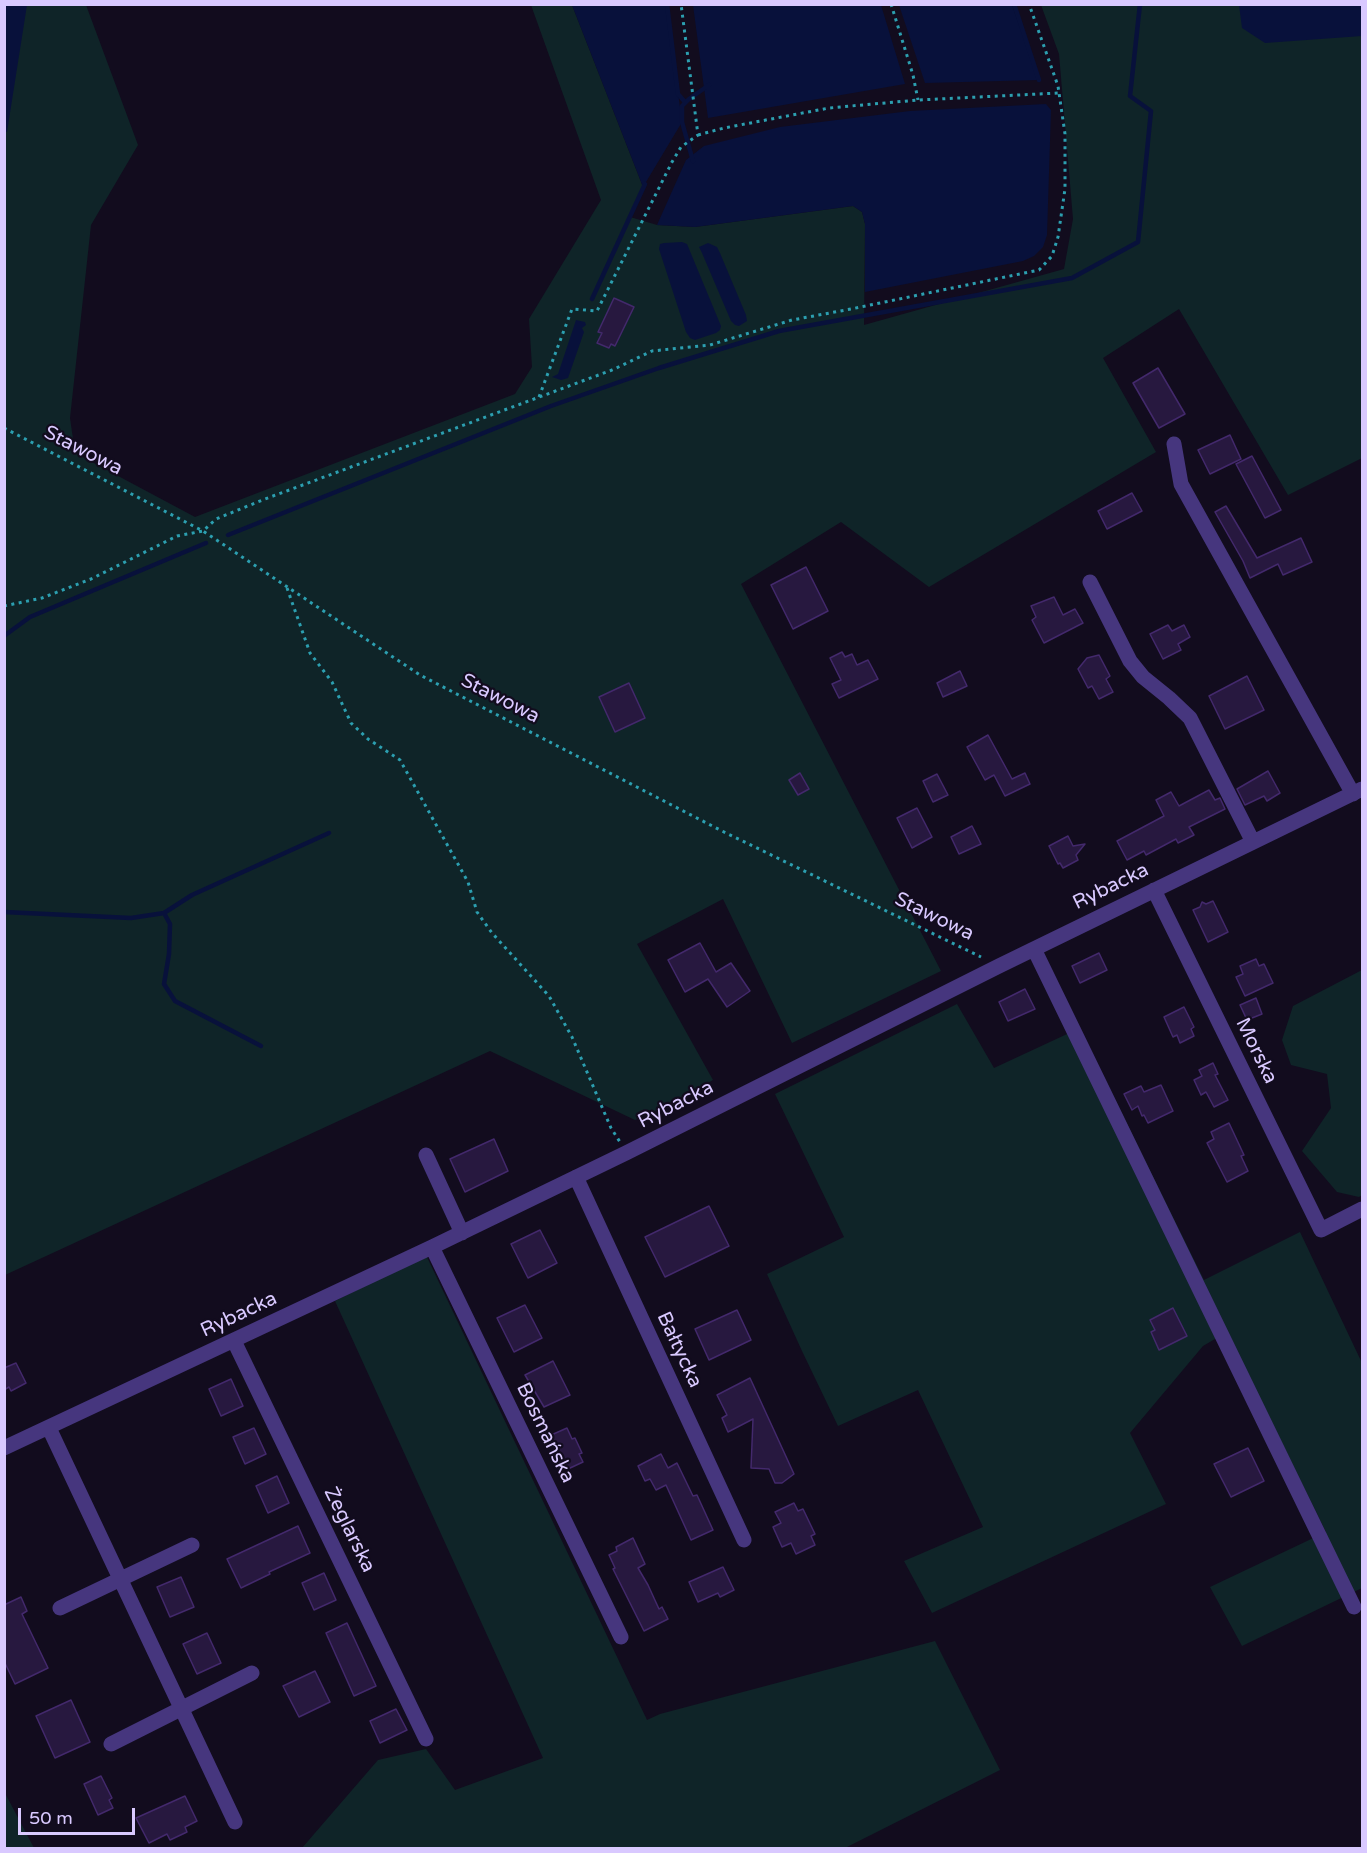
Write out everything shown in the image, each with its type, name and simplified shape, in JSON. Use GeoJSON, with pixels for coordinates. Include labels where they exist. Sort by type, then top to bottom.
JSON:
{"type":"FeatureCollection","features":[{"type":"Feature","properties":{"kind":"street"},"geometry":{"type":"LineString","coordinates":[[1174,444],[1181,484],[1358,791]]}},
{"type":"Feature","properties":{"kind":"street"},"geometry":{"type":"LineString","coordinates":[[1090,582],[1130,661],[1143,677],[1190,718],[1253,842]]}},
{"type":"Feature","properties":{"kind":"street","name":"Rybacka"},"geometry":{"type":"LineString","coordinates":[[4,1448],[462,1233],[999,966],[1358,791]]}},
{"type":"Feature","properties":{"kind":"street","name":"Morska"},"geometry":{"type":"LineString","coordinates":[[1154,890],[1322,1230],[1362,1209]]}},
{"type":"Feature","properties":{"kind":"street"},"geometry":{"type":"LineString","coordinates":[[1034,949],[1354,1607]]}},
{"type":"Feature","properties":{"kind":"street"},"geometry":{"type":"LineString","coordinates":[[426,1155],[462,1233]]}},
{"type":"Feature","properties":{"kind":"street","name":"Bałtycka"},"geometry":{"type":"LineString","coordinates":[[576,1177],[744,1540]]}},
{"type":"Feature","properties":{"kind":"street","name":"Bosmańska"},"geometry":{"type":"LineString","coordinates":[[432,1247],[621,1637]]}},
{"type":"Feature","properties":{"kind":"street","name":"Żeglarska"},"geometry":{"type":"LineString","coordinates":[[234,1341],[426,1738]]}},
{"type":"Feature","properties":{"kind":"street"},"geometry":{"type":"LineString","coordinates":[[49,1428],[235,1822]]}},
{"type":"Feature","properties":{"kind":"street"},"geometry":{"type":"LineString","coordinates":[[60,1608],[192,1545]]}},
{"type":"Feature","properties":{"kind":"street"},"geometry":{"type":"LineString","coordinates":[[111,1744],[252,1673]]}},
{"type":"Feature","properties":{"kind":"path"},"geometry":{"type":"LineString","coordinates":[[681,4],[698,135]]}},
{"type":"Feature","properties":{"kind":"path"},"geometry":{"type":"LineString","coordinates":[[891,4],[913,75],[918,100]]}},
{"type":"Feature","properties":{"kind":"path"},"geometry":{"type":"LineString","coordinates":[[4,606],[42,598],[91,579],[177,536],[203,531],[216,519],[265,499],[612,370],[652,351],[710,345],[792,320],[1039,270],[1052,256],[1058,237],[1065,189],[1065,134],[1059,93],[1029,4]]}},
{"type":"Feature","properties":{"kind":"path"},"geometry":{"type":"LineString","coordinates":[[538,397],[572,309],[597,312],[672,162],[683,146],[698,135],[829,108],[918,100],[1059,93]]}},
{"type":"Feature","properties":{"kind":"path","name":"Stawowa"},"geometry":{"type":"LineString","coordinates":[[4,428],[203,531],[420,675],[722,831],[999,966]]}},
{"type":"Feature","properties":{"kind":"path"},"geometry":{"type":"LineString","coordinates":[[286,586],[310,653],[332,682],[351,723],[368,739],[400,760],[468,882],[477,912],[492,933],[514,954],[549,996],[572,1037],[611,1128],[626,1153]]}},
{"type":"Feature","properties":{"kind":"green space"},"geometry":{"type":"Polygon","coordinates":[[[4,5],[86,5],[138,145],[91,225],[70,418],[75,453],[195,517],[515,394],[532,367],[529,319],[601,200],[531,5],[572,5],[643,187],[630,217],[657,225],[695,227],[853,206],[862,212],[865,224],[864,325],[1064,269],[1073,219],[1059,54],[1041,5],[1362,5],[1362,458],[1288,495],[1179,309],[1103,358],[1156,452],[929,587],[841,522],[741,584],[941,971],[792,1043],[723,899],[637,944],[713,1080],[664,1107],[635,1120],[490,1051],[5,1275],[4,5]]]}},
{"type":"Feature","properties":{"kind":"green space"},"geometry":{"type":"Polygon","coordinates":[[[1362,970],[1362,1195],[1359,1197],[1337,1192],[1302,1151],[1331,1108],[1327,1074],[1291,1065],[1282,1040],[1293,1006],[1362,970]]]}},
{"type":"Feature","properties":{"kind":"green space"},"geometry":{"type":"Polygon","coordinates":[[[957,1004],[994,1068],[1080,1028],[1204,1280],[1300,1232],[1362,1363],[1362,1588],[1242,1646],[1210,1587],[1326,1532],[1227,1332],[1203,1346],[1130,1433],[1166,1504],[932,1613],[904,1561],[983,1527],[918,1390],[838,1426],[767,1274],[844,1237],[775,1094],[957,1004]]]}},
{"type":"Feature","properties":{"kind":"green space"},"geometry":{"type":"Polygon","coordinates":[[[426,1255],[647,1720],[660,1714],[935,1641],[1000,1770],[845,1848],[302,1848],[378,1760],[426,1749],[455,1790],[543,1758],[335,1301],[426,1255]]]}},
{"type":"Feature","properties":{"kind":"green space"},"geometry":{"type":"Polygon","coordinates":[[[6,1795],[34,1848],[5,1848],[6,1795]]]}},
{"type":"Feature","properties":{"kind":"shaded area"},"geometry":{"type":"Polygon","coordinates":[[[4,5],[27,5],[7,132],[4,131],[4,5]]]}},
{"type":"Feature","properties":{"kind":"shaded area"},"geometry":{"type":"Polygon","coordinates":[[[572,5],[666,5],[682,122],[643,187],[572,5]]]}},
{"type":"Feature","properties":{"kind":"shaded area"},"geometry":{"type":"Polygon","coordinates":[[[693,5],[881,5],[905,84],[708,118],[693,5]]]}},
{"type":"Feature","properties":{"kind":"shaded area"},"geometry":{"type":"Polygon","coordinates":[[[899,5],[1012,5],[1039,80],[925,83],[899,5]]]}},
{"type":"Feature","properties":{"kind":"shaded area"},"geometry":{"type":"Polygon","coordinates":[[[1239,5],[1362,5],[1362,36],[1265,43],[1242,28],[1239,5]]]}},
{"type":"Feature","properties":{"kind":"shaded area"},"geometry":{"type":"Polygon","coordinates":[[[1046,104],[1051,110],[1047,235],[1043,247],[1034,256],[1023,261],[865,292],[865,224],[862,212],[853,206],[695,227],[657,225],[686,160],[704,146],[780,127],[910,111],[1046,104]]]}},
{"type":"Feature","properties":{"kind":"shaded area"},"geometry":{"type":"Polygon","coordinates":[[[682,242],[687,244],[721,326],[716,333],[695,340],[690,338],[686,332],[659,249],[660,244],[682,242]]]}},
{"type":"Feature","properties":{"kind":"shaded area"},"geometry":{"type":"Polygon","coordinates":[[[708,243],[717,247],[746,315],[747,321],[739,326],[731,321],[699,247],[708,243]]]}},
{"type":"Feature","properties":{"kind":"shaded area"},"geometry":{"type":"Polygon","coordinates":[[[576,320],[585,322],[586,325],[582,328],[584,332],[568,378],[561,380],[552,377],[558,374],[576,320]]]}},
{"type":"Feature","properties":{"kind":"building"},"geometry":{"type":"Polygon","coordinates":[[[614,298],[634,307],[615,346],[611,344],[609,348],[597,343],[602,333],[598,332],[614,298]]]}},
{"type":"Feature","properties":{"kind":"building"},"geometry":{"type":"Polygon","coordinates":[[[1158,368],[1185,414],[1159,428],[1133,383],[1158,368]]]}},
{"type":"Feature","properties":{"kind":"building"},"geometry":{"type":"Polygon","coordinates":[[[1230,435],[1241,459],[1210,474],[1198,450],[1230,435]]]}},
{"type":"Feature","properties":{"kind":"building"},"geometry":{"type":"Polygon","coordinates":[[[1252,456],[1281,510],[1265,518],[1236,464],[1252,456]]]}},
{"type":"Feature","properties":{"kind":"building"},"geometry":{"type":"Polygon","coordinates":[[[1132,493],[1142,511],[1107,529],[1098,511],[1132,493]]]}},
{"type":"Feature","properties":{"kind":"building"},"geometry":{"type":"Polygon","coordinates":[[[1226,506],[1257,558],[1301,538],[1312,562],[1283,575],[1278,564],[1250,578],[1215,512],[1226,506]]]}},
{"type":"Feature","properties":{"kind":"building"},"geometry":{"type":"Polygon","coordinates":[[[806,567],[828,611],[793,629],[771,585],[806,567]]]}},
{"type":"Feature","properties":{"kind":"building"},"geometry":{"type":"Polygon","coordinates":[[[1054,597],[1063,615],[1075,609],[1083,623],[1044,643],[1032,620],[1036,617],[1031,606],[1054,597]]]}},
{"type":"Feature","properties":{"kind":"building"},"geometry":{"type":"Polygon","coordinates":[[[1168,625],[1172,631],[1184,625],[1190,637],[1178,644],[1181,650],[1163,659],[1150,634],[1168,625]]]}},
{"type":"Feature","properties":{"kind":"building"},"geometry":{"type":"Polygon","coordinates":[[[842,652],[845,657],[852,654],[857,665],[868,660],[878,679],[839,698],[832,684],[841,680],[830,658],[842,652]]]}},
{"type":"Feature","properties":{"kind":"building"},"geometry":{"type":"Polygon","coordinates":[[[1099,655],[1110,676],[1106,679],[1113,692],[1099,699],[1092,686],[1088,688],[1078,669],[1087,658],[1099,655]]]}},
{"type":"Feature","properties":{"kind":"building"},"geometry":{"type":"Polygon","coordinates":[[[960,671],[967,686],[943,697],[937,683],[960,671]]]}},
{"type":"Feature","properties":{"kind":"building"},"geometry":{"type":"Polygon","coordinates":[[[1247,676],[1264,710],[1225,729],[1209,696],[1247,676]]]}},
{"type":"Feature","properties":{"kind":"building"},"geometry":{"type":"Polygon","coordinates":[[[629,683],[645,718],[615,732],[599,697],[629,683]]]}},
{"type":"Feature","properties":{"kind":"building"},"geometry":{"type":"Polygon","coordinates":[[[988,735],[1012,779],[1025,773],[1030,784],[1005,796],[994,775],[985,780],[967,747],[988,735]]]}},
{"type":"Feature","properties":{"kind":"building"},"geometry":{"type":"Polygon","coordinates":[[[1268,771],[1280,793],[1267,801],[1264,796],[1245,805],[1237,789],[1268,771]]]}},
{"type":"Feature","properties":{"kind":"building"},"geometry":{"type":"Polygon","coordinates":[[[800,773],[809,789],[798,795],[789,780],[800,773]]]}},
{"type":"Feature","properties":{"kind":"building"},"geometry":{"type":"Polygon","coordinates":[[[937,774],[948,795],[933,802],[923,781],[937,774]]]}},
{"type":"Feature","properties":{"kind":"building"},"geometry":{"type":"Polygon","coordinates":[[[1209,790],[1215,800],[1220,798],[1225,809],[1189,827],[1194,835],[1178,843],[1176,839],[1146,855],[1144,851],[1127,860],[1117,841],[1164,816],[1156,800],[1171,792],[1179,806],[1209,790]]]}},
{"type":"Feature","properties":{"kind":"building"},"geometry":{"type":"Polygon","coordinates":[[[917,808],[932,837],[912,848],[897,818],[917,808]]]}},
{"type":"Feature","properties":{"kind":"building"},"geometry":{"type":"Polygon","coordinates":[[[972,826],[981,844],[959,854],[951,837],[972,826]]]}},
{"type":"Feature","properties":{"kind":"building"},"geometry":{"type":"Polygon","coordinates":[[[1068,836],[1073,846],[1085,844],[1076,855],[1078,860],[1063,868],[1060,863],[1058,864],[1049,846],[1068,836]]]}},
{"type":"Feature","properties":{"kind":"building"},"geometry":{"type":"Polygon","coordinates":[[[1213,901],[1228,932],[1208,942],[1193,910],[1200,907],[1202,902],[1206,904],[1213,901]]]}},
{"type":"Feature","properties":{"kind":"building"},"geometry":{"type":"Polygon","coordinates":[[[700,943],[716,972],[731,963],[750,991],[727,1007],[708,979],[685,992],[668,960],[700,943]]]}},
{"type":"Feature","properties":{"kind":"building"},"geometry":{"type":"Polygon","coordinates":[[[1099,953],[1107,970],[1080,983],[1072,966],[1099,953]]]}},
{"type":"Feature","properties":{"kind":"building"},"geometry":{"type":"Polygon","coordinates":[[[1256,959],[1259,966],[1264,964],[1273,983],[1245,996],[1236,977],[1243,974],[1240,966],[1256,959]]]}},
{"type":"Feature","properties":{"kind":"building"},"geometry":{"type":"Polygon","coordinates":[[[1025,989],[1035,1009],[1008,1021],[999,1002],[1025,989]]]}},
{"type":"Feature","properties":{"kind":"building"},"geometry":{"type":"Polygon","coordinates":[[[1256,998],[1262,1014],[1247,1020],[1240,1005],[1256,998]]]}},
{"type":"Feature","properties":{"kind":"building"},"geometry":{"type":"Polygon","coordinates":[[[1184,1007],[1194,1027],[1191,1029],[1194,1036],[1180,1043],[1177,1035],[1173,1037],[1164,1017],[1184,1007]]]}},
{"type":"Feature","properties":{"kind":"building"},"geometry":{"type":"Polygon","coordinates":[[[1213,1063],[1218,1074],[1215,1075],[1228,1100],[1214,1107],[1206,1092],[1201,1095],[1194,1080],[1202,1076],[1199,1070],[1213,1063]]]}},
{"type":"Feature","properties":{"kind":"building"},"geometry":{"type":"Polygon","coordinates":[[[1161,1085],[1173,1111],[1148,1123],[1138,1106],[1132,1110],[1124,1094],[1141,1086],[1144,1092],[1161,1085]]]}},
{"type":"Feature","properties":{"kind":"building"},"geometry":{"type":"Polygon","coordinates":[[[1229,1123],[1244,1155],[1241,1156],[1248,1171],[1227,1182],[1207,1143],[1214,1139],[1211,1132],[1229,1123]]]}},
{"type":"Feature","properties":{"kind":"building"},"geometry":{"type":"Polygon","coordinates":[[[494,1139],[508,1171],[465,1192],[450,1159],[494,1139]]]}},
{"type":"Feature","properties":{"kind":"building"},"geometry":{"type":"Polygon","coordinates":[[[709,1206],[729,1246],[665,1277],[645,1237],[709,1206]]]}},
{"type":"Feature","properties":{"kind":"building"},"geometry":{"type":"Polygon","coordinates":[[[540,1230],[557,1263],[528,1278],[511,1244],[540,1230]]]}},
{"type":"Feature","properties":{"kind":"building"},"geometry":{"type":"Polygon","coordinates":[[[525,1305],[542,1338],[514,1352],[497,1318],[525,1305]]]}},
{"type":"Feature","properties":{"kind":"building"},"geometry":{"type":"Polygon","coordinates":[[[1173,1308],[1187,1336],[1159,1350],[1151,1332],[1155,1330],[1150,1320],[1173,1308]]]}},
{"type":"Feature","properties":{"kind":"building"},"geometry":{"type":"Polygon","coordinates":[[[737,1310],[751,1340],[709,1360],[695,1329],[737,1310]]]}},
{"type":"Feature","properties":{"kind":"building"},"geometry":{"type":"Polygon","coordinates":[[[553,1361],[570,1395],[544,1407],[525,1375],[553,1361]]]}},
{"type":"Feature","properties":{"kind":"building"},"geometry":{"type":"Polygon","coordinates":[[[16,1363],[26,1383],[11,1391],[9,1387],[4,1390],[4,1368],[16,1363]]]}},
{"type":"Feature","properties":{"kind":"building"},"geometry":{"type":"Polygon","coordinates":[[[750,1378],[794,1474],[782,1483],[775,1483],[769,1469],[751,1468],[753,1419],[728,1432],[722,1418],[727,1415],[717,1395],[750,1378]]]}},
{"type":"Feature","properties":{"kind":"building"},"geometry":{"type":"Polygon","coordinates":[[[231,1379],[243,1406],[221,1416],[209,1389],[231,1379]]]}},
{"type":"Feature","properties":{"kind":"building"},"geometry":{"type":"Polygon","coordinates":[[[254,1428],[266,1454],[245,1464],[233,1437],[254,1428]]]}},
{"type":"Feature","properties":{"kind":"building"},"geometry":{"type":"Polygon","coordinates":[[[567,1428],[572,1439],[575,1438],[582,1453],[579,1454],[583,1462],[568,1469],[549,1436],[567,1428]]]}},
{"type":"Feature","properties":{"kind":"building"},"geometry":{"type":"Polygon","coordinates":[[[1248,1448],[1264,1481],[1231,1497],[1214,1464],[1248,1448]]]}},
{"type":"Feature","properties":{"kind":"building"},"geometry":{"type":"Polygon","coordinates":[[[661,1454],[668,1468],[677,1463],[693,1496],[697,1495],[713,1530],[691,1540],[666,1485],[656,1490],[650,1479],[645,1481],[638,1466],[661,1454]]]}},
{"type":"Feature","properties":{"kind":"building"},"geometry":{"type":"Polygon","coordinates":[[[277,1476],[289,1503],[268,1513],[256,1486],[277,1476]]]}},
{"type":"Feature","properties":{"kind":"building"},"geometry":{"type":"Polygon","coordinates":[[[794,1503],[798,1511],[803,1509],[815,1534],[811,1536],[815,1545],[796,1554],[791,1543],[782,1547],[773,1527],[781,1523],[775,1512],[794,1503]]]}},
{"type":"Feature","properties":{"kind":"building"},"geometry":{"type":"Polygon","coordinates":[[[298,1526],[310,1553],[241,1588],[227,1559],[298,1526]]]}},
{"type":"Feature","properties":{"kind":"building"},"geometry":{"type":"Polygon","coordinates":[[[633,1538],[645,1564],[638,1568],[659,1609],[662,1607],[668,1619],[644,1631],[613,1569],[615,1568],[609,1555],[617,1551],[616,1547],[633,1538]]]}},
{"type":"Feature","properties":{"kind":"building"},"geometry":{"type":"Polygon","coordinates":[[[723,1567],[734,1590],[720,1597],[718,1593],[698,1602],[689,1582],[723,1567]]]}},
{"type":"Feature","properties":{"kind":"building"},"geometry":{"type":"Polygon","coordinates":[[[324,1573],[336,1600],[314,1610],[302,1583],[324,1573]]]}},
{"type":"Feature","properties":{"kind":"building"},"geometry":{"type":"Polygon","coordinates":[[[181,1577],[194,1607],[170,1617],[157,1587],[181,1577]]]}},
{"type":"Feature","properties":{"kind":"building"},"geometry":{"type":"Polygon","coordinates":[[[21,1597],[27,1611],[22,1614],[48,1668],[15,1684],[4,1661],[4,1605],[21,1597]]]}},
{"type":"Feature","properties":{"kind":"building"},"geometry":{"type":"Polygon","coordinates":[[[347,1623],[376,1686],[354,1696],[326,1633],[347,1623]]]}},
{"type":"Feature","properties":{"kind":"building"},"geometry":{"type":"Polygon","coordinates":[[[207,1633],[221,1663],[197,1674],[183,1644],[207,1633]]]}},
{"type":"Feature","properties":{"kind":"building"},"geometry":{"type":"Polygon","coordinates":[[[315,1671],[330,1702],[299,1717],[283,1686],[315,1671]]]}},
{"type":"Feature","properties":{"kind":"building"},"geometry":{"type":"Polygon","coordinates":[[[71,1700],[90,1742],[55,1758],[36,1716],[71,1700]]]}},
{"type":"Feature","properties":{"kind":"building"},"geometry":{"type":"Polygon","coordinates":[[[396,1709],[407,1730],[380,1743],[370,1721],[396,1709]]]}},
{"type":"Feature","properties":{"kind":"building"},"geometry":{"type":"Polygon","coordinates":[[[101,1776],[112,1798],[109,1800],[113,1808],[98,1815],[84,1784],[101,1776]]]}},
{"type":"Feature","properties":{"kind":"building"},"geometry":{"type":"Polygon","coordinates":[[[185,1796],[197,1821],[185,1827],[187,1832],[170,1840],[167,1834],[149,1843],[136,1818],[185,1796]]]}},
{"type":"Feature","properties":{"kind":"waterway"},"geometry":{"type":"LineString","coordinates":[[667,4],[678,94],[685,102]]}},
{"type":"Feature","properties":{"kind":"waterway"},"geometry":{"type":"LineString","coordinates":[[1014,4],[1039,80]]}},
{"type":"Feature","properties":{"kind":"waterway"},"geometry":{"type":"LineString","coordinates":[[228,535],[551,406],[659,368],[779,331],[1072,278],[1138,242],[1151,111],[1130,96],[1140,4]]}},
{"type":"Feature","properties":{"kind":"waterway"},"geometry":{"type":"LineString","coordinates":[[693,161],[682,122],[682,106],[709,85]]}},
{"type":"Feature","properties":{"kind":"waterway"},"geometry":{"type":"LineString","coordinates":[[592,299],[645,184]]}},
{"type":"Feature","properties":{"kind":"waterway"},"geometry":{"type":"LineString","coordinates":[[4,636],[30,617],[206,543]]}},
{"type":"Feature","properties":{"kind":"waterway"},"geometry":{"type":"LineString","coordinates":[[4,912],[131,918],[164,913],[192,895],[329,833]]}},
{"type":"Feature","properties":{"kind":"waterway"},"geometry":{"type":"LineString","coordinates":[[164,913],[170,924],[169,954],[164,984],[175,1001],[261,1046]]}}]}
